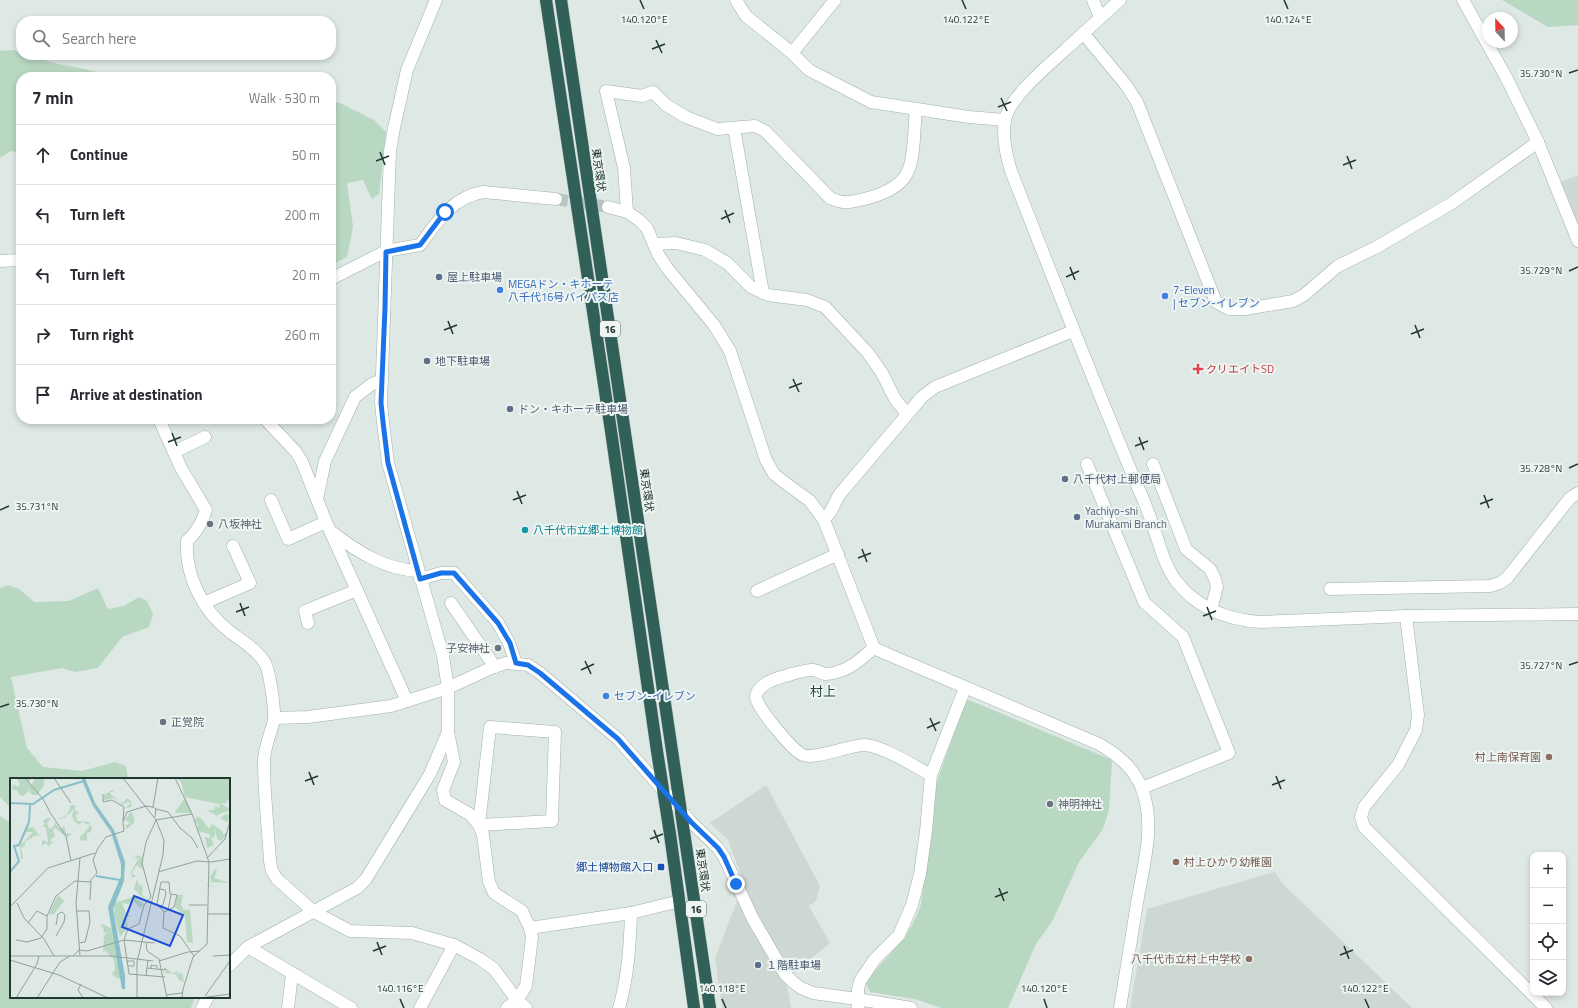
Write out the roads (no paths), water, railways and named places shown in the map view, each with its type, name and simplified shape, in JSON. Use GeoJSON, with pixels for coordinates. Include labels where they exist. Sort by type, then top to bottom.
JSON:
{"type":"FeatureCollection","features":[{"type":"Feature","properties":{"kind":"highway","name":"16"},"geometry":{"type":"LineString","coordinates":[[546,0],[664,791],[694,1008]]}},
{"type":"Feature","properties":{"kind":"highway","name":"東京環状"},"geometry":{"type":"LineString","coordinates":[[561,0],[710,1008]]}},
{"type":"Feature","properties":{"kind":"street"},"geometry":{"type":"LineString","coordinates":[[436,0],[407,70],[390,152],[381,403],[388,463],[443,656],[448,688],[448,732],[454,762],[443,790],[445,800],[472,815],[479,825],[483,835],[489,882],[494,893],[522,911],[530,928],[532,936],[526,986],[521,1004]]}},
{"type":"Feature","properties":{"kind":"street"},"geometry":{"type":"LineString","coordinates":[[736,0],[746,16],[792,53],[809,70],[871,102],[1005,120]]}},
{"type":"Feature","properties":{"kind":"street"},"geometry":{"type":"LineString","coordinates":[[792,53],[835,0]]}},
{"type":"Feature","properties":{"kind":"street"},"geometry":{"type":"LineString","coordinates":[[1093,0],[1100,17]]}},
{"type":"Feature","properties":{"kind":"street"},"geometry":{"type":"LineString","coordinates":[[1120,0],[1031,81],[1010,108],[1005,120],[1005,149],[1011,171],[1073,331],[1149,515],[1167,566],[1176,581],[1186,592],[1211,610],[1233,619],[1261,622],[1406,616],[1578,614]]}},
{"type":"Feature","properties":{"kind":"street"},"geometry":{"type":"LineString","coordinates":[[1463,0],[1506,77],[1538,142],[1578,241]]}},
{"type":"Feature","properties":{"kind":"street"},"geometry":{"type":"LineString","coordinates":[[1083,33],[1126,85],[1137,102],[1216,302],[1229,309],[1245,310],[1293,301],[1304,295],[1338,266],[1377,247],[1452,203],[1538,142]]}},
{"type":"Feature","properties":{"kind":"street"},"geometry":{"type":"LineString","coordinates":[[627,212],[624,168],[606,91],[642,96],[653,92],[666,105],[686,117],[717,129],[755,126],[764,131],[830,198],[840,202],[850,203],[879,195],[899,184],[908,171],[912,152],[916,109]]}},
{"type":"Feature","properties":{"kind":"street"},"geometry":{"type":"LineString","coordinates":[[734,128],[763,293]]}},
{"type":"Feature","properties":{"kind":"street"},"geometry":{"type":"LineString","coordinates":[[336,277],[386,252],[420,245],[445,212],[458,201],[473,194],[483,192],[556,199]]}},
{"type":"Feature","properties":{"kind":"street"},"geometry":{"type":"LineString","coordinates":[[608,207],[627,212],[639,220],[647,228],[667,268],[714,325],[730,351],[766,460],[780,479],[810,501],[824,520],[874,648],[1099,744],[1126,762],[1142,788],[1148,808],[1147,841],[1120,1008]]}},
{"type":"Feature","properties":{"kind":"street"},"geometry":{"type":"LineString","coordinates":[[654,244],[676,243],[704,250],[727,263],[751,287],[763,293],[807,300],[825,308],[868,353],[882,374],[894,399],[907,414]]}},
{"type":"Feature","properties":{"kind":"street"},"geometry":{"type":"LineString","coordinates":[[0,261],[16,260]]}},
{"type":"Feature","properties":{"kind":"street"},"geometry":{"type":"LineString","coordinates":[[824,520],[831,511],[839,494],[922,397],[935,387],[1073,331]]}},
{"type":"Feature","properties":{"kind":"street"},"geometry":{"type":"LineString","coordinates":[[318,499],[324,461],[355,397],[372,384],[382,380]]}},
{"type":"Feature","properties":{"kind":"street"},"geometry":{"type":"LineString","coordinates":[[161,424],[181,468],[206,510],[196,534],[187,541],[186,552],[193,583],[204,603],[215,618],[248,645],[265,663],[270,682],[274,718],[264,760],[270,861],[272,871],[277,879],[314,912],[350,931],[412,933],[454,945],[480,959],[494,969],[521,1004]]}},
{"type":"Feature","properties":{"kind":"street"},"geometry":{"type":"LineString","coordinates":[[270,424],[296,452],[302,462],[328,527],[407,701]]}},
{"type":"Feature","properties":{"kind":"street"},"geometry":{"type":"LineString","coordinates":[[174,452],[205,438]]}},
{"type":"Feature","properties":{"kind":"street"},"geometry":{"type":"LineString","coordinates":[[1087,464],[1144,602],[1183,637],[1229,753],[1142,788]]}},
{"type":"Feature","properties":{"kind":"street"},"geometry":{"type":"LineString","coordinates":[[1153,464],[1186,549],[1210,569],[1215,579],[1217,587],[1211,610]]}},
{"type":"Feature","properties":{"kind":"street"},"geometry":{"type":"LineString","coordinates":[[1330,589],[1490,586],[1500,583],[1507,578],[1570,498],[1578,493]]}},
{"type":"Feature","properties":{"kind":"street"},"geometry":{"type":"LineString","coordinates":[[270,500],[288,539],[328,527]]}},
{"type":"Feature","properties":{"kind":"street"},"geometry":{"type":"LineString","coordinates":[[328,527],[368,557],[390,566],[419,575],[454,573],[498,623],[510,643],[516,663]]}},
{"type":"Feature","properties":{"kind":"street"},"geometry":{"type":"LineString","coordinates":[[204,603],[250,583],[233,546]]}},
{"type":"Feature","properties":{"kind":"street"},"geometry":{"type":"LineString","coordinates":[[757,591],[838,554]]}},
{"type":"Feature","properties":{"kind":"street"},"geometry":{"type":"LineString","coordinates":[[308,623],[305,611],[357,590]]}},
{"type":"Feature","properties":{"kind":"street"},"geometry":{"type":"LineString","coordinates":[[451,603],[495,667]]}},
{"type":"Feature","properties":{"kind":"street"},"geometry":{"type":"LineString","coordinates":[[1406,616],[1418,715],[1416,730],[1398,765],[1364,807],[1361,817],[1364,827],[1546,1008]]}},
{"type":"Feature","properties":{"kind":"street"},"geometry":{"type":"LineString","coordinates":[[874,648],[855,664],[842,671],[826,674],[812,670],[768,682],[757,693],[756,698],[759,706],[763,713],[796,750],[803,755],[810,756],[866,745],[877,747],[931,775]]}},
{"type":"Feature","properties":{"kind":"street"},"geometry":{"type":"LineString","coordinates":[[274,718],[308,718],[391,706],[448,688],[506,663],[528,665],[540,673],[618,739],[691,822],[718,848],[724,857],[753,919],[785,974],[793,982],[801,988],[813,993],[857,1003],[911,1008]]}},
{"type":"Feature","properties":{"kind":"street"},"geometry":{"type":"LineString","coordinates":[[857,1003],[860,981],[865,972],[875,959],[899,935],[912,905],[920,874],[926,831],[931,775],[965,688]]}},
{"type":"Feature","properties":{"kind":"street"},"geometry":{"type":"LineString","coordinates":[[490,727],[555,732],[552,821],[479,825],[490,727]]}},
{"type":"Feature","properties":{"kind":"street"},"geometry":{"type":"LineString","coordinates":[[230,965],[248,948],[357,888],[366,879],[430,774],[448,732]]}},
{"type":"Feature","properties":{"kind":"street"},"geometry":{"type":"LineString","coordinates":[[530,928],[631,912],[680,901]]}},
{"type":"Feature","properties":{"kind":"street"},"geometry":{"type":"LineString","coordinates":[[619,1008],[628,961],[631,912]]}},
{"type":"Feature","properties":{"kind":"street"},"geometry":{"type":"LineString","coordinates":[[420,1008],[454,945]]}},
{"type":"Feature","properties":{"kind":"street"},"geometry":{"type":"LineString","coordinates":[[248,948],[344,1006]]}},
{"type":"Feature","properties":{"kind":"street"},"geometry":{"type":"LineString","coordinates":[[288,1008],[292,974]]}},
{"type":"Feature","properties":{"kind":"street"},"geometry":{"type":"LineString","coordinates":[[202,1008],[207,998]]}},
{"type":"Feature","properties":{"kind":"street"},"geometry":{"type":"LineString","coordinates":[[506,1008],[521,1004]]}},
{"type":"Feature","properties":{"kind":"tunnel"},"geometry":{"type":"LineString","coordinates":[[556,199],[608,207]]}},
{"type":"Feature","properties":{"kind":"place","name":"屋上駐車場"},"geometry":{"type":"Point","coordinates":[439,277]}},
{"type":"Feature","properties":{"kind":"place","name":"MEGAドン・キホーテ 八千代16号バイパス店"},"geometry":{"type":"Point","coordinates":[500,290]}},
{"type":"Feature","properties":{"kind":"place","name":"7-Eleven | セブン-イレブン"},"geometry":{"type":"Point","coordinates":[1165,296]}},
{"type":"Feature","properties":{"kind":"place","name":"地下駐車場"},"geometry":{"type":"Point","coordinates":[427,361]}},
{"type":"Feature","properties":{"kind":"place","name":"クリエイトSD"},"geometry":{"type":"Point","coordinates":[1198,369]}},
{"type":"Feature","properties":{"kind":"place","name":"ドン・キホーテ駐車場"},"geometry":{"type":"Point","coordinates":[510,409]}},
{"type":"Feature","properties":{"kind":"place","name":"八千代村上郵便局"},"geometry":{"type":"Point","coordinates":[1065,479]}},
{"type":"Feature","properties":{"kind":"place","name":"Yachiyo-shi Murakami Branch"},"geometry":{"type":"Point","coordinates":[1077,517]}},
{"type":"Feature","properties":{"kind":"place","name":"八坂神社"},"geometry":{"type":"Point","coordinates":[210,524]}},
{"type":"Feature","properties":{"kind":"place","name":"八千代市立郷土博物館"},"geometry":{"type":"Point","coordinates":[525,530]}},
{"type":"Feature","properties":{"kind":"place","name":"子安神社"},"geometry":{"type":"Point","coordinates":[498,648]}},
{"type":"Feature","properties":{"kind":"place","name":"セブン-イレブン"},"geometry":{"type":"Point","coordinates":[606,696]}},
{"type":"Feature","properties":{"kind":"place","name":"正覚院"},"geometry":{"type":"Point","coordinates":[163,722]}},
{"type":"Feature","properties":{"kind":"place","name":"村上南保育園"},"geometry":{"type":"Point","coordinates":[1549,757]}},
{"type":"Feature","properties":{"kind":"place","name":"神明神社"},"geometry":{"type":"Point","coordinates":[1050,804]}},
{"type":"Feature","properties":{"kind":"place","name":"村上ひかり幼稚園"},"geometry":{"type":"Point","coordinates":[1176,862]}},
{"type":"Feature","properties":{"kind":"place","name":"郷土博物館入口"},"geometry":{"type":"Point","coordinates":[661,867]}},
{"type":"Feature","properties":{"kind":"place","name":"八千代市立村上中学校"},"geometry":{"type":"Point","coordinates":[1249,959]}},
{"type":"Feature","properties":{"kind":"place","name":"１階駐車場"},"geometry":{"type":"Point","coordinates":[758,965]}},
{"type":"Feature","properties":{"kind":"district","name":"村上"},"geometry":{"type":"Point","coordinates":[823,691]}}]}
